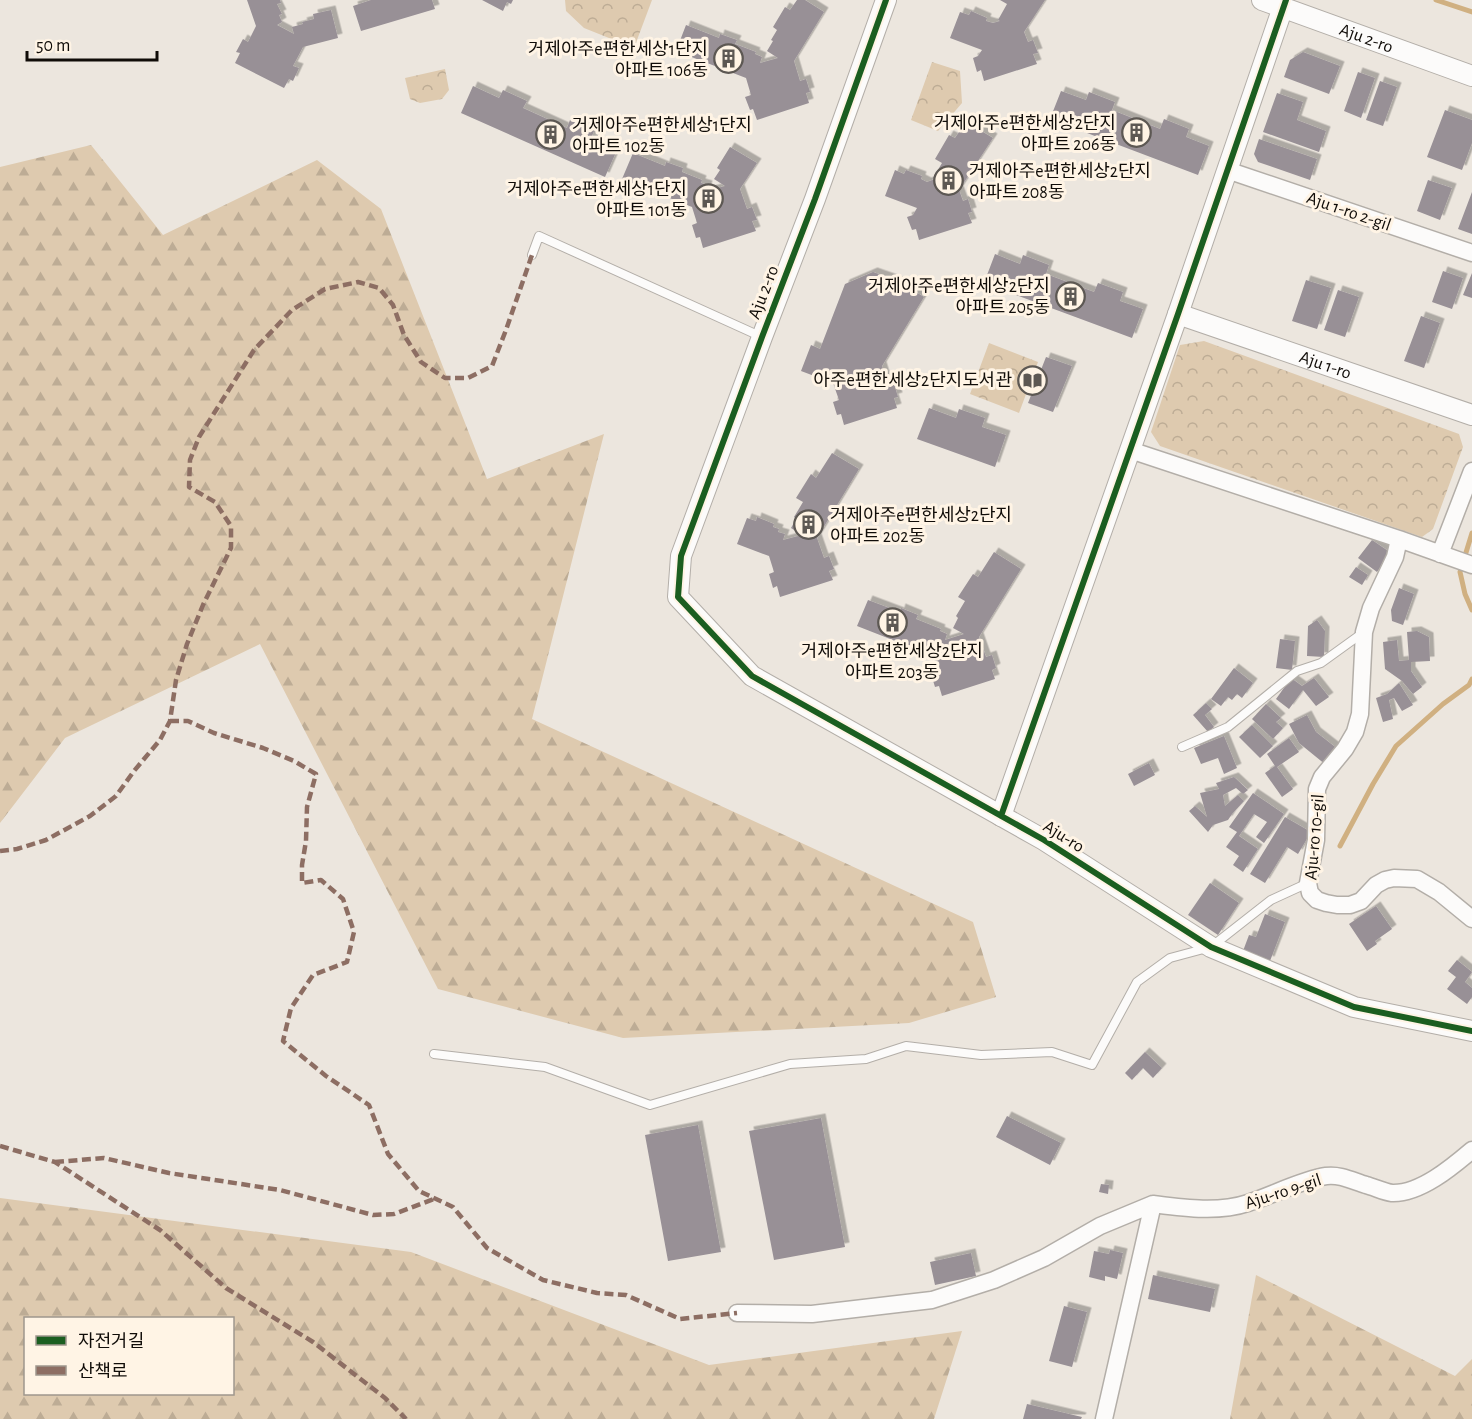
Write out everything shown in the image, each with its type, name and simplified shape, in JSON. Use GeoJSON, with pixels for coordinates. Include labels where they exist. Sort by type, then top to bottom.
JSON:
{"type":"FeatureCollection","features":[{"type":"Feature","properties":{"kind":"street","name":"Aju 2-ro"},"geometry":{"type":"LineString","coordinates":[[678,597],[681,556],[815,199],[886,0]]}},
{"type":"Feature","properties":{"kind":"street","name":"Aju 2-ro"},"geometry":{"type":"LineString","coordinates":[[1262,0],[1284,4],[1472,76]]}},
{"type":"Feature","properties":{"kind":"street"},"geometry":{"type":"LineString","coordinates":[[1001,816],[1178,314],[1284,4]]}},
{"type":"Feature","properties":{"kind":"street","name":"Aju 1-ro 2-gil"},"geometry":{"type":"LineString","coordinates":[[1227,170],[1472,253]]}},
{"type":"Feature","properties":{"kind":"street","name":"Aju 1-ro"},"geometry":{"type":"LineString","coordinates":[[1178,314],[1472,416]]}},
{"type":"Feature","properties":{"kind":"street"},"geometry":{"type":"LineString","coordinates":[[1130,450],[1472,565]]}},
{"type":"Feature","properties":{"kind":"street"},"geometry":{"type":"LineString","coordinates":[[1440,554],[1472,471]]}},
{"type":"Feature","properties":{"kind":"street","name":"Aju-ro 10-gil"},"geometry":{"type":"LineString","coordinates":[[1399,539],[1395,557],[1371,608],[1364,632],[1360,714],[1355,732],[1322,777],[1317,789],[1316,840],[1308,883],[1310,893],[1317,900],[1337,905],[1350,905],[1360,901],[1385,880],[1417,879],[1439,892],[1472,919]]}},
{"type":"Feature","properties":{"kind":"street","name":"Aju-ro"},"geometry":{"type":"LineString","coordinates":[[678,597],[752,676],[1044,840],[1211,947],[1354,1007],[1472,1031]]}},
{"type":"Feature","properties":{"kind":"street","name":"Aju-ro 9-gil"},"geometry":{"type":"LineString","coordinates":[[1153,1204],[1203,1209],[1246,1204],[1313,1179],[1329,1176],[1344,1177],[1391,1193],[1402,1192],[1445,1172],[1472,1150]]}},
{"type":"Feature","properties":{"kind":"street"},"geometry":{"type":"LineString","coordinates":[[736,1313],[812,1314],[932,1300],[1004,1275],[1044,1258],[1100,1226],[1153,1204]]}},
{"type":"Feature","properties":{"kind":"street"},"geometry":{"type":"LineString","coordinates":[[1104,1419],[1153,1204]]}},
{"type":"Feature","properties":{"kind":"lane"},"geometry":{"type":"LineString","coordinates":[[532,255],[539,236],[762,337]]}},
{"type":"Feature","properties":{"kind":"lane"},"geometry":{"type":"LineString","coordinates":[[1182,747],[1228,727],[1297,671],[1321,663],[1364,632]]}},
{"type":"Feature","properties":{"kind":"lane"},"geometry":{"type":"LineString","coordinates":[[434,1054],[545,1067],[651,1104],[790,1064],[866,1059],[906,1046],[981,1055],[1052,1052],[1092,1065],[1137,982],[1170,958],[1211,947],[1271,900],[1308,883]]}},
{"type":"Feature","properties":{"kind":"green space"},"geometry":{"type":"Polygon","coordinates":[[[565,0],[652,0],[634,48],[584,28],[566,11],[565,0]]]}},
{"type":"Feature","properties":{"kind":"green space"},"geometry":{"type":"Polygon","coordinates":[[[932,62],[960,71],[962,103],[938,131],[911,120],[932,62]]]}},
{"type":"Feature","properties":{"kind":"green space"},"geometry":{"type":"Polygon","coordinates":[[[445,69],[449,90],[442,99],[420,103],[410,99],[405,78],[445,69]]]}},
{"type":"Feature","properties":{"kind":"green space"},"geometry":{"type":"Polygon","coordinates":[[[91,145],[163,235],[317,160],[381,209],[487,479],[604,434],[532,719],[973,922],[996,997],[909,1023],[623,1038],[438,989],[260,644],[65,738],[0,823],[0,167],[91,145]]]}},
{"type":"Feature","properties":{"kind":"green space"},"geometry":{"type":"Polygon","coordinates":[[[1204,341],[1459,434],[1463,447],[1433,529],[1422,537],[1160,446],[1151,432],[1180,345],[1204,341]]]}},
{"type":"Feature","properties":{"kind":"green space"},"geometry":{"type":"Polygon","coordinates":[[[989,343],[1038,362],[1019,413],[970,394],[989,343]]]}},
{"type":"Feature","properties":{"kind":"green space"},"geometry":{"type":"Polygon","coordinates":[[[0,1198],[411,1252],[709,1365],[962,1331],[934,1419],[0,1419],[0,1198]]]}},
{"type":"Feature","properties":{"kind":"green space"},"geometry":{"type":"Polygon","coordinates":[[[1256,1275],[1455,1376],[1472,1359],[1472,1419],[1230,1419],[1256,1275]]]}},
{"type":"Feature","properties":{"kind":"building"},"geometry":{"type":"Polygon","coordinates":[[[247,0],[280,0],[281,3],[277,4],[282,14],[279,15],[282,22],[277,25],[294,34],[292,27],[314,19],[313,14],[331,10],[338,38],[303,47],[293,66],[299,68],[293,81],[289,79],[284,88],[235,63],[240,53],[236,52],[243,39],[248,42],[256,26],[247,0]]]}},
{"type":"Feature","properties":{"kind":"building"},"geometry":{"type":"Polygon","coordinates":[[[371,0],[432,0],[435,9],[361,31],[353,6],[371,0]]]}},
{"type":"Feature","properties":{"kind":"building"},"geometry":{"type":"Polygon","coordinates":[[[482,0],[513,0],[511,4],[507,2],[503,11],[482,0]]]}},
{"type":"Feature","properties":{"kind":"building","name":"거제아주e편한세상1단지 아파트 106동"},"geometry":{"type":"Polygon","coordinates":[[[797,0],[805,0],[824,12],[794,61],[800,81],[806,79],[810,92],[806,93],[809,103],[757,120],[745,97],[751,95],[746,78],[676,51],[686,25],[719,38],[720,34],[737,40],[735,44],[756,52],[755,54],[762,57],[760,63],[778,58],[767,51],[777,30],[773,27],[785,7],[790,10],[797,0]]]}},
{"type":"Feature","properties":{"kind":"building"},"geometry":{"type":"Polygon","coordinates":[[[1000,0],[1045,0],[1024,32],[1028,42],[1033,40],[1038,53],[1033,54],[1037,64],[984,81],[981,70],[977,72],[973,58],[978,56],[982,50],[950,38],[960,12],[969,15],[971,11],[993,23],[1000,21],[998,20],[1007,4],[1000,0]]]}},
{"type":"Feature","properties":{"kind":"building"},"geometry":{"type":"Polygon","coordinates":[[[1303,52],[1340,66],[1329,94],[1284,77],[1290,60],[1303,52]]]}},
{"type":"Feature","properties":{"kind":"building"},"geometry":{"type":"Polygon","coordinates":[[[1358,72],[1375,78],[1361,118],[1344,111],[1358,72]]]}},
{"type":"Feature","properties":{"kind":"building"},"geometry":{"type":"Polygon","coordinates":[[[1380,81],[1397,87],[1383,126],[1366,120],[1380,81]]]}},
{"type":"Feature","properties":{"kind":"building","name":"거제아주e편한세상1단지 아파트 102동"},"geometry":{"type":"Polygon","coordinates":[[[473,86],[499,98],[503,90],[527,101],[523,108],[567,128],[570,120],[594,131],[591,138],[617,150],[605,177],[461,113],[473,86]]]}},
{"type":"Feature","properties":{"kind":"building","name":"거제아주e편한세상2단지 아파트 206동"},"geometry":{"type":"Polygon","coordinates":[[[1061,91],[1086,100],[1089,92],[1115,102],[1112,110],[1160,129],[1164,119],[1189,129],[1186,137],[1209,146],[1198,175],[1050,119],[1061,91]]]}},
{"type":"Feature","properties":{"kind":"building"},"geometry":{"type":"Polygon","coordinates":[[[1277,93],[1303,102],[1297,120],[1326,131],[1319,152],[1263,132],[1277,93]]]}},
{"type":"Feature","properties":{"kind":"building"},"geometry":{"type":"Polygon","coordinates":[[[1445,110],[1472,120],[1472,143],[1462,170],[1427,157],[1445,110]]]}},
{"type":"Feature","properties":{"kind":"building","name":"거제아주e편한세상2단지 아파트 208동"},"geometry":{"type":"Polygon","coordinates":[[[966,122],[993,138],[959,190],[963,201],[968,199],[972,212],[968,213],[972,223],[919,240],[916,229],[912,230],[907,217],[913,215],[917,208],[885,196],[895,170],[904,174],[906,170],[922,176],[921,179],[927,182],[935,179],[933,178],[942,163],[935,159],[949,135],[955,138],[966,122]]]}},
{"type":"Feature","properties":{"kind":"building"},"geometry":{"type":"Polygon","coordinates":[[[1259,139],[1317,159],[1310,180],[1258,162],[1254,154],[1259,139]]]}},
{"type":"Feature","properties":{"kind":"building","name":"거제아주e편한세상1단지 아파트 101동"},"geometry":{"type":"Polygon","coordinates":[[[730,147],[757,163],[740,189],[747,209],[752,207],[757,220],[752,221],[756,231],[703,248],[700,237],[696,238],[692,225],[697,223],[692,207],[622,179],[633,153],[665,166],[666,162],[683,168],[682,172],[708,185],[706,191],[725,186],[714,179],[720,170],[717,168],[730,147]]]}},
{"type":"Feature","properties":{"kind":"building"},"geometry":{"type":"Polygon","coordinates":[[[1428,180],[1452,188],[1440,220],[1417,211],[1428,180]]]}},
{"type":"Feature","properties":{"kind":"building"},"geometry":{"type":"Polygon","coordinates":[[[1472,192],[1472,234],[1458,229],[1472,192]]]}},
{"type":"Feature","properties":{"kind":"building","name":"거제아주e편한세상2단지 아파트 205동"},"geometry":{"type":"Polygon","coordinates":[[[995,254],[1020,264],[1023,255],[1049,265],[1046,274],[1094,292],[1098,283],[1123,292],[1120,301],[1143,309],[1132,338],[984,283],[995,254]]]}},
{"type":"Feature","properties":{"kind":"building"},"geometry":{"type":"Polygon","coordinates":[[[1443,271],[1463,278],[1452,309],[1432,302],[1443,271]]]}},
{"type":"Feature","properties":{"kind":"building"},"geometry":{"type":"Polygon","coordinates":[[[873,272],[896,280],[924,297],[882,366],[888,386],[894,384],[898,397],[894,398],[897,408],[844,425],[841,414],[837,415],[833,402],[839,400],[833,383],[801,371],[811,345],[820,349],[845,284],[873,272]]]}},
{"type":"Feature","properties":{"kind":"building"},"geometry":{"type":"Polygon","coordinates":[[[1472,273],[1472,298],[1463,295],[1472,273]]]}},
{"type":"Feature","properties":{"kind":"building"},"geometry":{"type":"Polygon","coordinates":[[[1306,280],[1331,288],[1317,329],[1292,321],[1306,280]]]}},
{"type":"Feature","properties":{"kind":"building"},"geometry":{"type":"Polygon","coordinates":[[[1338,290],[1359,297],[1345,337],[1324,330],[1338,290]]]}},
{"type":"Feature","properties":{"kind":"building"},"geometry":{"type":"Polygon","coordinates":[[[1421,316],[1440,323],[1424,368],[1404,361],[1421,316]]]}},
{"type":"Feature","properties":{"kind":"building"},"geometry":{"type":"Polygon","coordinates":[[[1046,357],[1072,366],[1053,412],[1028,403],[1046,357]]]}},
{"type":"Feature","properties":{"kind":"building"},"geometry":{"type":"Polygon","coordinates":[[[929,408],[956,418],[959,409],[985,418],[982,427],[1006,435],[995,467],[917,439],[929,408]]]}},
{"type":"Feature","properties":{"kind":"building","name":"거제아주e편한세상2단지 아파트 202동"},"geometry":{"type":"Polygon","coordinates":[[[832,453],[859,469],[817,538],[824,558],[829,556],[834,569],[829,571],[833,580],[780,597],[777,586],[773,588],[769,574],[774,572],[769,556],[737,544],[747,518],[756,521],[757,517],[774,524],[773,527],[779,529],[778,532],[785,534],[783,540],[802,535],[791,528],[796,519],[794,517],[803,502],[796,498],[811,474],[816,478],[832,453]]]}},
{"type":"Feature","properties":{"kind":"building"},"geometry":{"type":"Polygon","coordinates":[[[1372,540],[1391,553],[1377,572],[1358,558],[1372,540]]]}},
{"type":"Feature","properties":{"kind":"building","name":"거제아주e편한세상2단지 아파트 203동"},"geometry":{"type":"Polygon","coordinates":[[[994,552],[1021,569],[979,637],[986,657],[992,655],[996,668],[992,670],[995,679],[942,696],[939,686],[935,687],[931,674],[936,672],[931,655],[857,626],[868,600],[900,612],[901,608],[918,615],[916,619],[941,629],[940,631],[947,634],[945,640],[964,634],[953,628],[958,618],[956,616],[965,601],[958,597],[973,574],[978,577],[994,552]]]}},
{"type":"Feature","properties":{"kind":"building"},"geometry":{"type":"Polygon","coordinates":[[[1356,567],[1368,575],[1362,585],[1349,577],[1356,567]]]}},
{"type":"Feature","properties":{"kind":"building"},"geometry":{"type":"Polygon","coordinates":[[[1399,588],[1414,594],[1403,625],[1392,621],[1391,610],[1399,588]]]}},
{"type":"Feature","properties":{"kind":"building"},"geometry":{"type":"Polygon","coordinates":[[[1317,620],[1325,631],[1324,657],[1307,656],[1308,626],[1317,620]]]}},
{"type":"Feature","properties":{"kind":"building"},"geometry":{"type":"Polygon","coordinates":[[[1417,631],[1429,637],[1430,661],[1411,662],[1411,671],[1422,687],[1413,694],[1402,681],[1385,669],[1383,642],[1397,640],[1399,661],[1409,660],[1407,632],[1417,631]]]}},
{"type":"Feature","properties":{"kind":"building"},"geometry":{"type":"Polygon","coordinates":[[[1280,639],[1295,641],[1292,670],[1276,668],[1280,639]]]}},
{"type":"Feature","properties":{"kind":"building"},"geometry":{"type":"Polygon","coordinates":[[[1234,668],[1253,683],[1242,698],[1237,694],[1232,700],[1228,697],[1221,706],[1211,699],[1234,668]]]}},
{"type":"Feature","properties":{"kind":"building"},"geometry":{"type":"Polygon","coordinates":[[[1291,678],[1302,686],[1314,678],[1329,697],[1316,706],[1303,690],[1289,709],[1276,699],[1291,678]]]}},
{"type":"Feature","properties":{"kind":"building"},"geometry":{"type":"Polygon","coordinates":[[[1399,683],[1413,705],[1402,711],[1394,698],[1389,700],[1393,719],[1383,722],[1376,698],[1387,694],[1399,683]]]}},
{"type":"Feature","properties":{"kind":"building"},"geometry":{"type":"Polygon","coordinates":[[[1206,703],[1212,709],[1205,715],[1214,727],[1208,732],[1193,715],[1206,703]]]}},
{"type":"Feature","properties":{"kind":"building"},"geometry":{"type":"Polygon","coordinates":[[[1266,704],[1281,718],[1276,722],[1283,728],[1273,739],[1252,719],[1266,704]]]}},
{"type":"Feature","properties":{"kind":"building"},"geometry":{"type":"Polygon","coordinates":[[[1307,715],[1316,732],[1339,750],[1326,765],[1299,743],[1289,724],[1307,715]]]}},
{"type":"Feature","properties":{"kind":"building"},"geometry":{"type":"Polygon","coordinates":[[[1252,725],[1273,746],[1260,758],[1239,737],[1252,725]]]}},
{"type":"Feature","properties":{"kind":"building"},"geometry":{"type":"Polygon","coordinates":[[[1224,736],[1237,768],[1224,774],[1218,758],[1201,764],[1194,748],[1224,736]]]}},
{"type":"Feature","properties":{"kind":"building"},"geometry":{"type":"Polygon","coordinates":[[[1289,738],[1299,752],[1277,767],[1293,789],[1282,797],[1265,773],[1275,766],[1267,754],[1289,738]]]}},
{"type":"Feature","properties":{"kind":"building"},"geometry":{"type":"Polygon","coordinates":[[[1149,763],[1155,775],[1134,786],[1128,774],[1149,763]]]}},
{"type":"Feature","properties":{"kind":"building"},"geometry":{"type":"Polygon","coordinates":[[[1234,777],[1248,790],[1243,794],[1236,788],[1223,795],[1225,806],[1238,795],[1244,801],[1228,820],[1213,825],[1208,832],[1189,811],[1195,806],[1207,817],[1200,793],[1219,789],[1216,783],[1234,777]]]}},
{"type":"Feature","properties":{"kind":"building"},"geometry":{"type":"Polygon","coordinates":[[[1253,793],[1284,814],[1264,843],[1256,837],[1267,822],[1254,814],[1239,836],[1258,849],[1243,872],[1233,865],[1239,856],[1226,847],[1237,832],[1229,827],[1253,793]]]}},
{"type":"Feature","properties":{"kind":"building"},"geometry":{"type":"Polygon","coordinates":[[[1285,817],[1311,832],[1298,854],[1287,847],[1265,883],[1250,874],[1285,817]]]}},
{"type":"Feature","properties":{"kind":"building"},"geometry":{"type":"Polygon","coordinates":[[[1210,883],[1239,903],[1218,935],[1188,915],[1210,883]]]}},
{"type":"Feature","properties":{"kind":"building"},"geometry":{"type":"Polygon","coordinates":[[[1376,906],[1392,929],[1375,941],[1377,944],[1367,951],[1349,924],[1376,906]]]}},
{"type":"Feature","properties":{"kind":"building"},"geometry":{"type":"Polygon","coordinates":[[[1265,914],[1285,922],[1270,961],[1243,951],[1249,935],[1256,937],[1265,914]]]}},
{"type":"Feature","properties":{"kind":"building"},"geometry":{"type":"Polygon","coordinates":[[[1457,960],[1472,972],[1465,982],[1472,988],[1472,997],[1467,1004],[1447,989],[1456,977],[1448,971],[1457,960]]]}},
{"type":"Feature","properties":{"kind":"building"},"geometry":{"type":"Polygon","coordinates":[[[1145,1052],[1162,1068],[1153,1078],[1143,1068],[1132,1080],[1125,1073],[1145,1052]]]}},
{"type":"Feature","properties":{"kind":"building"},"geometry":{"type":"Polygon","coordinates":[[[1007,1116],[1061,1143],[1050,1165],[996,1137],[1007,1116]]]}},
{"type":"Feature","properties":{"kind":"building"},"geometry":{"type":"Polygon","coordinates":[[[821,1118],[845,1247],[774,1260],[749,1131],[821,1118]]]}},
{"type":"Feature","properties":{"kind":"building"},"geometry":{"type":"Polygon","coordinates":[[[698,1125],[721,1252],[668,1261],[645,1135],[698,1125]]]}},
{"type":"Feature","properties":{"kind":"building"},"geometry":{"type":"Polygon","coordinates":[[[1101,1184],[1109,1185],[1108,1194],[1099,1192],[1101,1184]]]}},
{"type":"Feature","properties":{"kind":"building"},"geometry":{"type":"Polygon","coordinates":[[[1110,1250],[1123,1253],[1117,1279],[1105,1276],[1105,1281],[1089,1277],[1094,1251],[1109,1254],[1110,1250]]]}},
{"type":"Feature","properties":{"kind":"building"},"geometry":{"type":"Polygon","coordinates":[[[971,1253],[976,1276],[935,1285],[930,1262],[971,1253]]]}},
{"type":"Feature","properties":{"kind":"building"},"geometry":{"type":"Polygon","coordinates":[[[1153,1275],[1215,1289],[1210,1312],[1148,1299],[1153,1275]]]}},
{"type":"Feature","properties":{"kind":"building"},"geometry":{"type":"Polygon","coordinates":[[[1064,1306],[1087,1312],[1072,1367],[1049,1361],[1064,1306]]]}},
{"type":"Feature","properties":{"kind":"building"},"geometry":{"type":"Polygon","coordinates":[[[1027,1404],[1082,1417],[1081,1419],[1023,1419],[1027,1404]]]}},
{"type":"Feature","properties":{"kind":"waterway"},"geometry":{"type":"LineString","coordinates":[[1436,0],[1472,12]]}},
{"type":"Feature","properties":{"kind":"waterway"},"geometry":{"type":"LineString","coordinates":[[1472,533],[1460,572],[1465,594],[1472,610]]}},
{"type":"Feature","properties":{"kind":"waterway"},"geometry":{"type":"LineString","coordinates":[[1340,846],[1396,746],[1443,704],[1469,685],[1472,679]]}},
{"type":"Feature","properties":{"kind":"marked path"},"geometry":{"type":"LineString","coordinates":[[0,851],[17,849],[46,840],[90,816],[116,796],[160,740],[170,721],[176,680],[187,644],[231,548],[231,526],[215,502],[189,487],[190,460],[199,437],[254,350],[292,310],[325,289],[358,282],[379,288],[393,305],[404,335],[421,362],[445,378],[468,378],[492,366],[532,255]]}},
{"type":"Feature","properties":{"kind":"marked path"},"geometry":{"type":"LineString","coordinates":[[170,721],[188,721],[214,733],[263,748],[294,761],[316,774],[307,807],[302,883],[321,880],[343,899],[354,932],[347,962],[313,975],[291,1008],[283,1041],[326,1076],[369,1105],[388,1154],[419,1191],[453,1207],[487,1248],[543,1280],[597,1293],[626,1295],[680,1319],[737,1313]]}},
{"type":"Feature","properties":{"kind":"marked path"},"geometry":{"type":"LineString","coordinates":[[0,1146],[55,1162],[160,1230],[226,1288],[313,1342],[385,1398],[406,1419]]}},
{"type":"Feature","properties":{"kind":"marked path"},"geometry":{"type":"LineString","coordinates":[[55,1162],[104,1158],[169,1173],[280,1190],[373,1215],[394,1214],[434,1199]]}},
{"type":"Feature","properties":{"kind":"cycle path"},"geometry":{"type":"LineString","coordinates":[[886,0],[815,199],[681,556],[678,597],[752,676],[1044,840],[1211,947],[1354,1007],[1472,1031]]}},
{"type":"Feature","properties":{"kind":"cycle path"},"geometry":{"type":"LineString","coordinates":[[1001,816],[1286,0]]}},
{"type":"Feature","properties":{"kind":"place","name":"거제아주e편한세상1단지 아파트 106동"},"geometry":{"type":"Point","coordinates":[729,59]}},
{"type":"Feature","properties":{"kind":"place","name":"거제아주e편한세상2단지 아파트 206동"},"geometry":{"type":"Point","coordinates":[1137,133]}},
{"type":"Feature","properties":{"kind":"place","name":"거제아주e편한세상1단지 아파트 102동"},"geometry":{"type":"Point","coordinates":[551,135]}},
{"type":"Feature","properties":{"kind":"place","name":"거제아주e편한세상2단지 아파트 208동"},"geometry":{"type":"Point","coordinates":[948,181]}},
{"type":"Feature","properties":{"kind":"place","name":"거제아주e편한세상1단지 아파트 101동"},"geometry":{"type":"Point","coordinates":[708,199]}},
{"type":"Feature","properties":{"kind":"place","name":"거제아주e편한세상2단지 아파트 205동"},"geometry":{"type":"Point","coordinates":[1071,296]}},
{"type":"Feature","properties":{"kind":"place","name":"아주e편한세상2단지도서관"},"geometry":{"type":"Point","coordinates":[1033,380]}},
{"type":"Feature","properties":{"kind":"place","name":"거제아주e편한세상2단지 아파트 202동"},"geometry":{"type":"Point","coordinates":[809,525]}},
{"type":"Feature","properties":{"kind":"place","name":"거제아주e편한세상2단지 아파트 203동"},"geometry":{"type":"Point","coordinates":[892,622]}}]}
